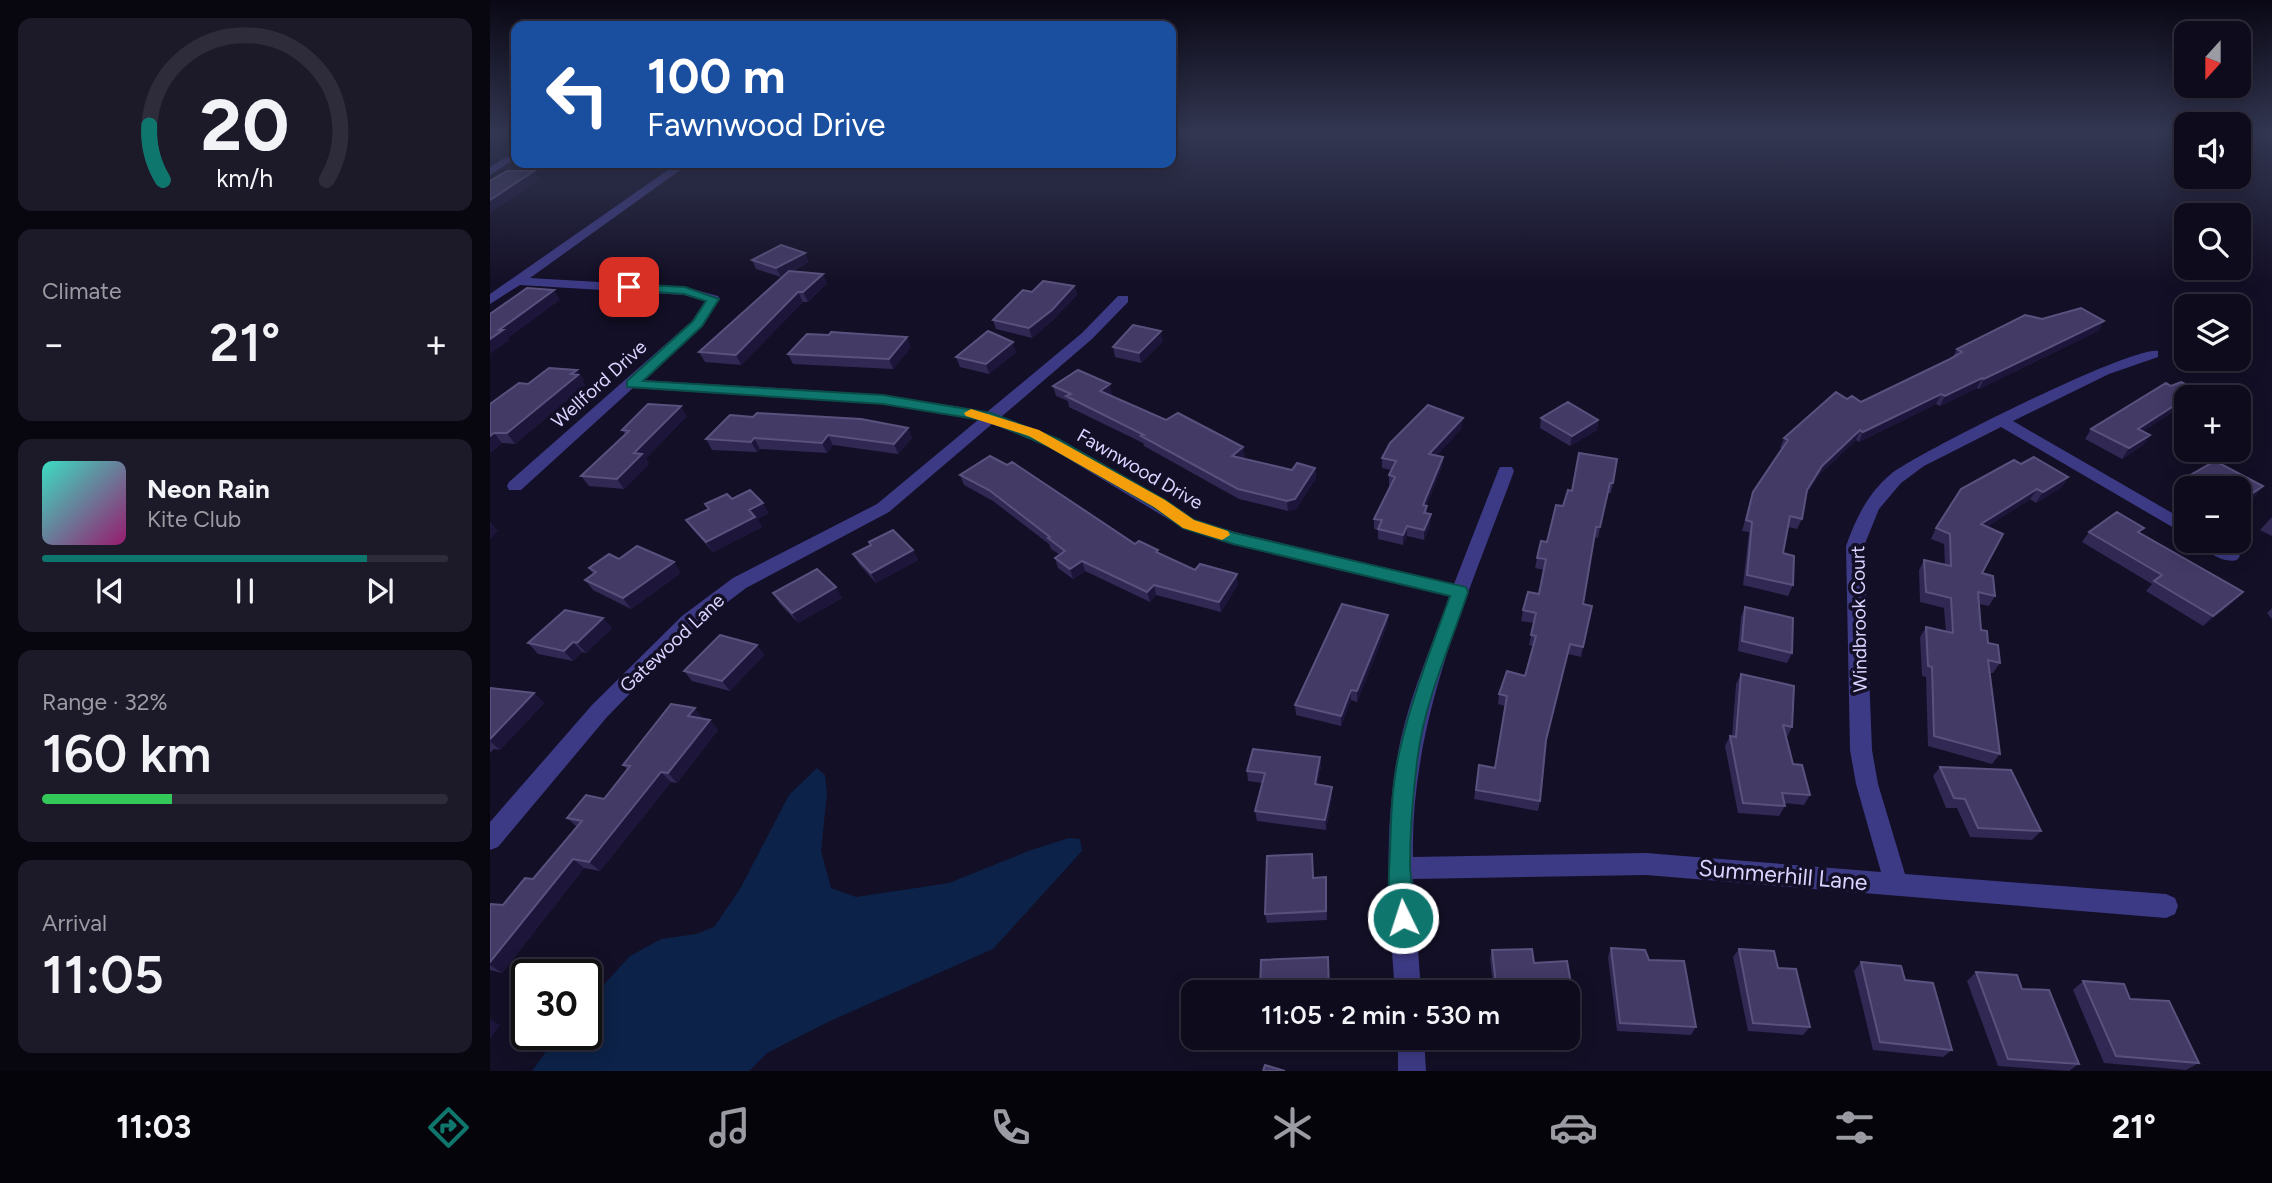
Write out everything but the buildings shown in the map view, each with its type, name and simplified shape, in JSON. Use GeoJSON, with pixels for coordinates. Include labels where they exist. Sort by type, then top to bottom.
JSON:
{"type":"FeatureCollection","features":[{"type":"Feature","properties":{"kind":"street"},"geometry":{"type":"LineString","coordinates":[[490,300],[657,183]]}},
{"type":"Feature","properties":{"kind":"street","name":"Wellford Drive"},"geometry":{"type":"LineString","coordinates":[[516,486],[697,324],[713,299],[685,290],[517,281]]}},
{"type":"Feature","properties":{"kind":"street","name":"Gatewood Lane"},"geometry":{"type":"LineString","coordinates":[[490,839],[640,670],[704,609],[755,573],[876,512],[1087,336],[1123,299]]}},
{"type":"Feature","properties":{"kind":"street","name":"Windbrook Court"},"geometry":{"type":"LineString","coordinates":[[1897,885],[1867,784],[1861,750],[1855,546],[1863,521],[1876,498],[1895,478],[1918,462],[2104,371],[2153,354]]}},
{"type":"Feature","properties":{"kind":"street","name":"Fawnwood Drive"},"geometry":{"type":"LineString","coordinates":[[632,384],[883,400],[991,418],[1053,443],[1189,524],[1233,538],[1460,592]]}},
{"type":"Feature","properties":{"kind":"street"},"geometry":{"type":"LineString","coordinates":[[2003,422],[2174,522]]}},
{"type":"Feature","properties":{"kind":"street"},"geometry":{"type":"LineString","coordinates":[[1407,980],[1400,868],[1402,808],[1409,751],[1424,696],[1460,592],[1506,471]]}},
{"type":"Feature","properties":{"kind":"street"},"geometry":{"type":"LineString","coordinates":[[2226,553],[2231,556]]}},
{"type":"Feature","properties":{"kind":"street","name":"Summerhill Lane"},"geometry":{"type":"LineString","coordinates":[[1400,868],[1646,864],[2166,906]]}},
{"type":"Feature","properties":{"kind":"street"},"geometry":{"type":"LineString","coordinates":[[1411,1050],[1412,1071]]}},
{"type":"Feature","properties":{"kind":"water"},"geometry":{"type":"Polygon","coordinates":[[[817,768],[825,775],[827,793],[821,851],[831,888],[856,897],[949,883],[1031,850],[1069,838],[1080,839],[1082,851],[993,949],[830,1021],[767,1053],[749,1071],[532,1071],[547,1050],[602,1050],[602,987],[630,956],[661,939],[696,934],[714,927],[740,889],[789,795],[817,768]]]}},
{"type":"Feature","properties":{"kind":"slow traffic"},"geometry":{"type":"LineString","coordinates":[[971,413],[1034,433],[1189,524],[1222,535]]}},
{"type":"Feature","properties":{"kind":"route"},"geometry":{"type":"LineString","coordinates":[[629,287],[685,290],[713,299],[697,324],[632,384],[858,397],[908,402],[991,418],[1034,433],[1053,443],[1189,524],[1233,538],[1460,592],[1424,696],[1409,751],[1402,808],[1400,868],[1403,918]]}}]}
